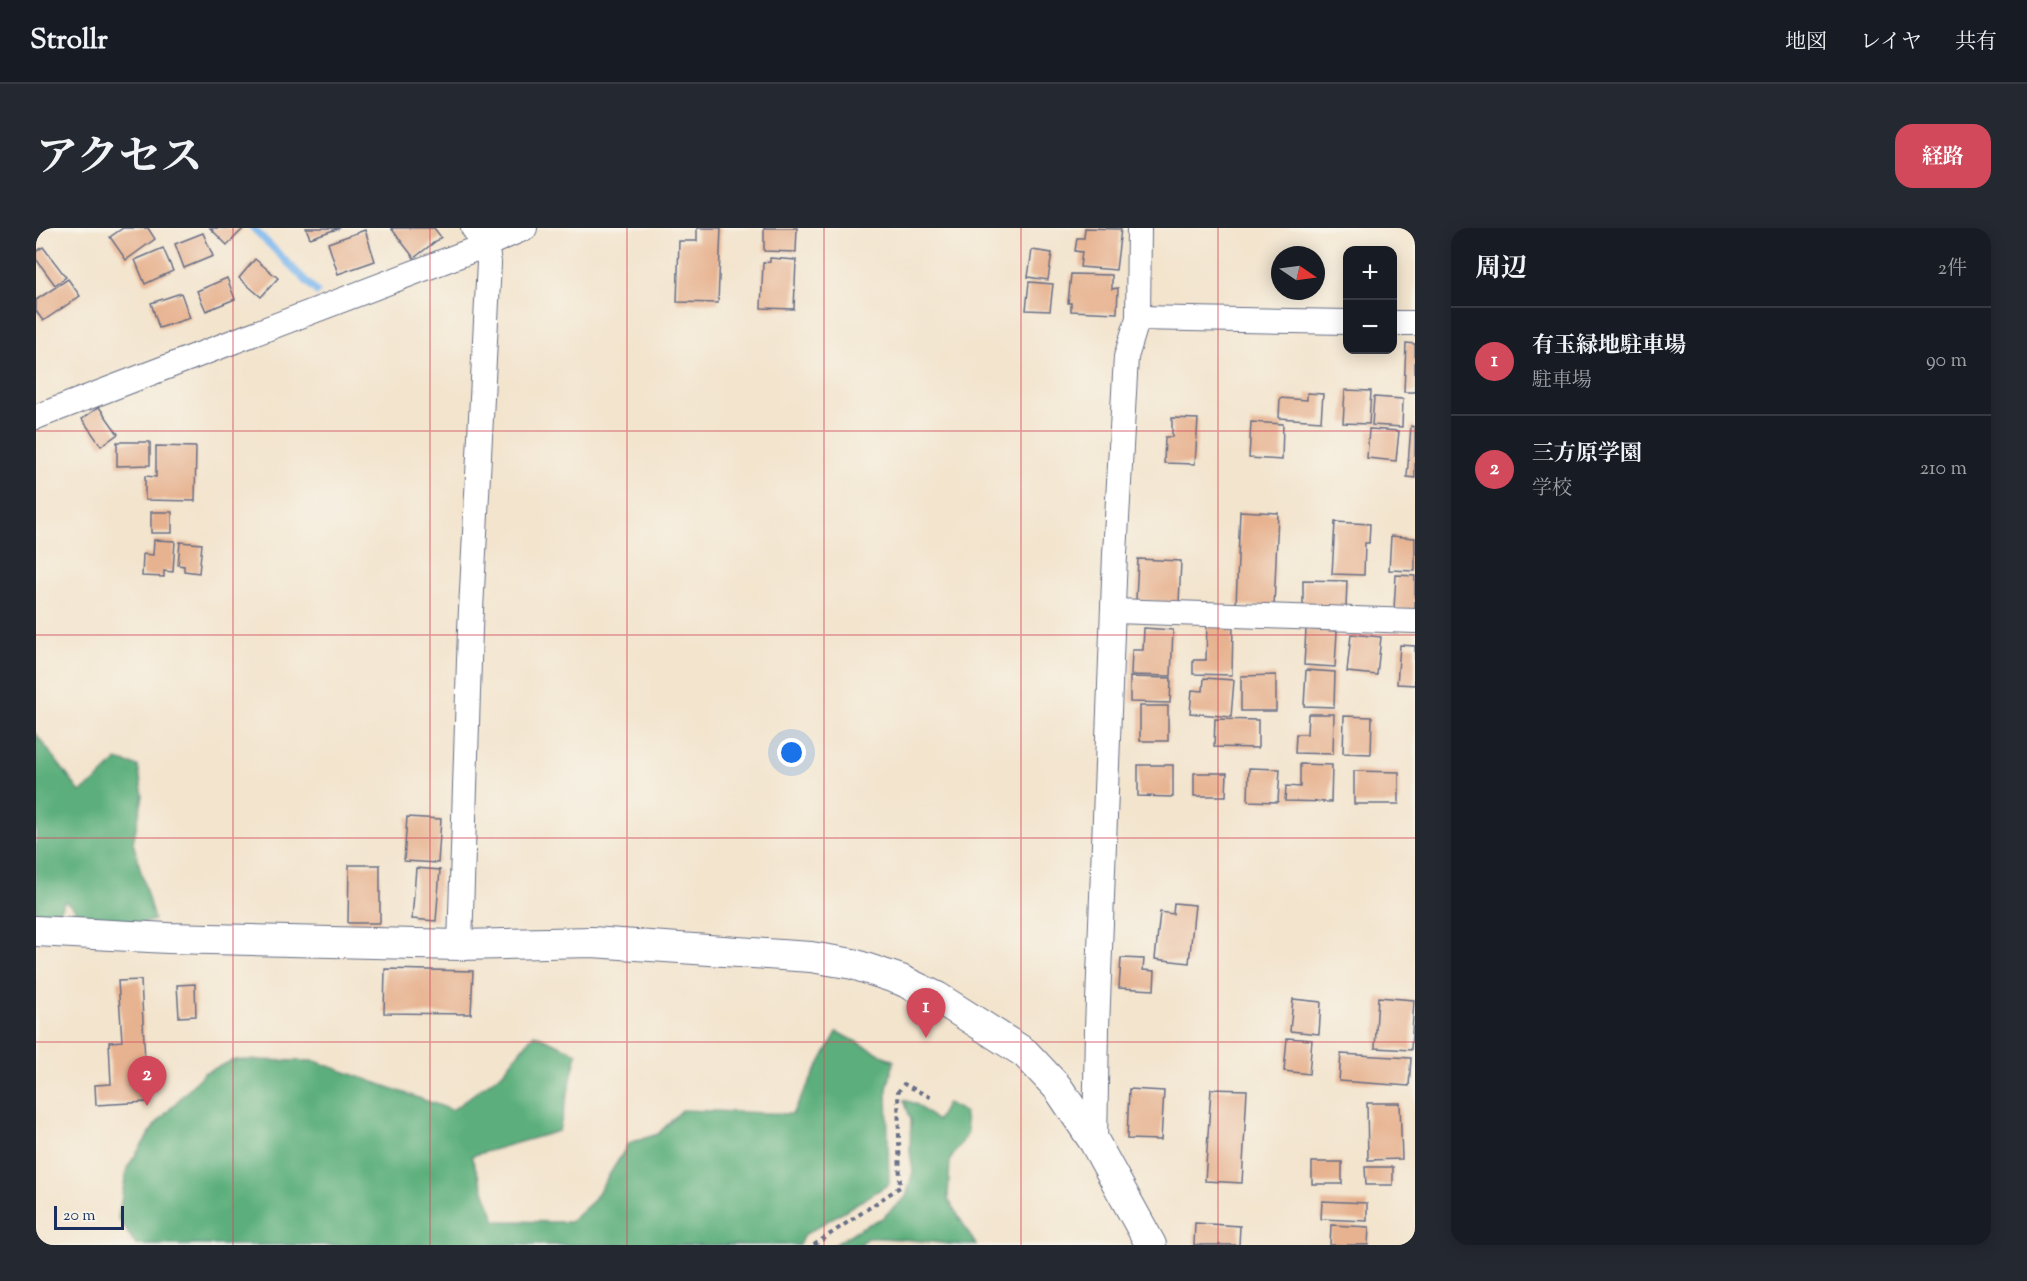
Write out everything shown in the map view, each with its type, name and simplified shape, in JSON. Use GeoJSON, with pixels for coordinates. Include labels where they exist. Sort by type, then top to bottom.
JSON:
{"type":"FeatureCollection","features":[{"type":"Feature","properties":{"kind":"street"},"geometry":{"type":"LineString","coordinates":[[36,417],[480,237],[525,228]]}},
{"type":"Feature","properties":{"kind":"street"},"geometry":{"type":"LineString","coordinates":[[1095,1143],[1097,1028],[1115,554],[1126,357],[1138,318],[1139,228]]}},
{"type":"Feature","properties":{"kind":"street"},"geometry":{"type":"LineString","coordinates":[[460,945],[470,629],[489,263],[480,237]]}},
{"type":"Feature","properties":{"kind":"street"},"geometry":{"type":"LineString","coordinates":[[1138,318],[1343,322]]}},
{"type":"Feature","properties":{"kind":"street"},"geometry":{"type":"LineString","coordinates":[[1397,323],[1415,323]]}},
{"type":"Feature","properties":{"kind":"street"},"geometry":{"type":"LineString","coordinates":[[1114,611],[1415,621]]}},
{"type":"Feature","properties":{"kind":"street"},"geometry":{"type":"LineString","coordinates":[[36,931],[191,938],[460,945],[592,942],[811,957],[876,970],[937,997],[1025,1053],[1058,1088],[1095,1143],[1151,1245]]}},
{"type":"Feature","properties":{"kind":"path"},"geometry":{"type":"LineString","coordinates":[[814,1245],[900,1187],[898,1092],[904,1084],[934,1099]]}},
{"type":"Feature","properties":{"kind":"green space"},"geometry":{"type":"Polygon","coordinates":[[[36,734],[80,792],[96,781],[117,760],[138,766],[143,796],[133,842],[154,920],[133,927],[83,924],[74,908],[65,901],[58,912],[36,913],[36,734]]]}},
{"type":"Feature","properties":{"kind":"green space"},"geometry":{"type":"Polygon","coordinates":[[[837,1032],[894,1061],[887,1089],[889,1184],[804,1235],[799,1245],[136,1245],[118,1218],[127,1168],[155,1125],[204,1073],[234,1060],[315,1061],[452,1110],[502,1073],[534,1034],[577,1053],[559,1131],[471,1156],[496,1221],[570,1222],[593,1201],[629,1143],[658,1134],[682,1110],[792,1114],[837,1032]]]}},
{"type":"Feature","properties":{"kind":"green space"},"geometry":{"type":"Polygon","coordinates":[[[904,1100],[916,1104],[937,1121],[947,1103],[964,1112],[968,1133],[950,1160],[948,1199],[976,1245],[867,1238],[860,1245],[834,1245],[882,1218],[906,1197],[913,1171],[910,1151],[911,1120],[904,1100]]]}},
{"type":"Feature","properties":{"kind":"building"},"geometry":{"type":"Polygon","coordinates":[[[123,228],[148,228],[155,239],[126,260],[110,237],[123,228]]]}},
{"type":"Feature","properties":{"kind":"building"},"geometry":{"type":"Polygon","coordinates":[[[210,228],[244,228],[227,245],[210,228]]]}},
{"type":"Feature","properties":{"kind":"building"},"geometry":{"type":"Polygon","coordinates":[[[306,228],[340,228],[310,238],[306,228]]]}},
{"type":"Feature","properties":{"kind":"building"},"geometry":{"type":"Polygon","coordinates":[[[391,228],[434,228],[441,237],[414,258],[391,228]]]}},
{"type":"Feature","properties":{"kind":"building"},"geometry":{"type":"Polygon","coordinates":[[[697,228],[721,228],[718,303],[677,302],[679,241],[697,241],[697,228]]]}},
{"type":"Feature","properties":{"kind":"building"},"geometry":{"type":"Polygon","coordinates":[[[764,228],[797,228],[796,252],[764,251],[764,228]]]}},
{"type":"Feature","properties":{"kind":"building"},"geometry":{"type":"Polygon","coordinates":[[[1085,228],[1121,229],[1116,270],[1080,267],[1082,252],[1075,251],[1077,238],[1084,238],[1085,228]]]}},
{"type":"Feature","properties":{"kind":"building"},"geometry":{"type":"Polygon","coordinates":[[[365,230],[375,261],[338,274],[328,243],[365,230]]]}},
{"type":"Feature","properties":{"kind":"building"},"geometry":{"type":"Polygon","coordinates":[[[203,233],[213,256],[184,268],[175,244],[203,233]]]}},
{"type":"Feature","properties":{"kind":"building"},"geometry":{"type":"Polygon","coordinates":[[[43,247],[66,277],[55,285],[36,259],[36,252],[43,247]]]}},
{"type":"Feature","properties":{"kind":"building"},"geometry":{"type":"Polygon","coordinates":[[[163,248],[173,271],[145,284],[135,260],[163,248]]]}},
{"type":"Feature","properties":{"kind":"building"},"geometry":{"type":"Polygon","coordinates":[[[1032,250],[1052,253],[1048,280],[1028,277],[1032,250]]]}},
{"type":"Feature","properties":{"kind":"building"},"geometry":{"type":"Polygon","coordinates":[[[770,258],[796,260],[794,309],[761,308],[763,263],[770,262],[770,258]]]}},
{"type":"Feature","properties":{"kind":"building"},"geometry":{"type":"Polygon","coordinates":[[[255,259],[278,278],[261,297],[239,278],[255,259]]]}},
{"type":"Feature","properties":{"kind":"building"},"geometry":{"type":"Polygon","coordinates":[[[1071,274],[1112,275],[1112,289],[1118,288],[1117,313],[1071,311],[1071,303],[1068,303],[1071,274]]]}},
{"type":"Feature","properties":{"kind":"building"},"geometry":{"type":"Polygon","coordinates":[[[227,278],[235,299],[206,311],[197,291],[227,278]]]}},
{"type":"Feature","properties":{"kind":"building"},"geometry":{"type":"Polygon","coordinates":[[[68,279],[80,296],[43,321],[36,311],[36,300],[68,279]]]}},
{"type":"Feature","properties":{"kind":"building"},"geometry":{"type":"Polygon","coordinates":[[[1029,282],[1053,284],[1050,311],[1026,310],[1029,282]]]}},
{"type":"Feature","properties":{"kind":"building"},"geometry":{"type":"Polygon","coordinates":[[[181,293],[190,318],[159,328],[151,303],[181,293]]]}},
{"type":"Feature","properties":{"kind":"building"},"geometry":{"type":"Polygon","coordinates":[[[1406,343],[1415,344],[1415,392],[1404,392],[1406,343]]]}},
{"type":"Feature","properties":{"kind":"building"},"geometry":{"type":"Polygon","coordinates":[[[1345,390],[1371,391],[1369,424],[1343,423],[1345,390]]]}},
{"type":"Feature","properties":{"kind":"building"},"geometry":{"type":"Polygon","coordinates":[[[1307,393],[1323,394],[1321,421],[1279,418],[1280,398],[1307,400],[1307,393]]]}},
{"type":"Feature","properties":{"kind":"building"},"geometry":{"type":"Polygon","coordinates":[[[1374,397],[1403,399],[1402,427],[1372,425],[1374,397]]]}},
{"type":"Feature","properties":{"kind":"building"},"geometry":{"type":"Polygon","coordinates":[[[99,407],[118,434],[101,446],[82,419],[99,407]]]}},
{"type":"Feature","properties":{"kind":"building"},"geometry":{"type":"Polygon","coordinates":[[[1172,418],[1198,419],[1195,464],[1164,463],[1165,437],[1172,437],[1172,418]]]}},
{"type":"Feature","properties":{"kind":"building"},"geometry":{"type":"Polygon","coordinates":[[[1251,422],[1283,424],[1282,460],[1249,458],[1251,422]]]}},
{"type":"Feature","properties":{"kind":"building"},"geometry":{"type":"Polygon","coordinates":[[[1411,426],[1415,427],[1415,478],[1407,477],[1411,426]]]}},
{"type":"Feature","properties":{"kind":"building"},"geometry":{"type":"Polygon","coordinates":[[[1369,429],[1399,431],[1396,461],[1367,458],[1369,429]]]}},
{"type":"Feature","properties":{"kind":"building"},"geometry":{"type":"Polygon","coordinates":[[[117,442],[150,442],[150,465],[117,466],[117,442]]]}},
{"type":"Feature","properties":{"kind":"building"},"geometry":{"type":"Polygon","coordinates":[[[156,446],[196,447],[195,501],[145,500],[145,476],[156,477],[156,446]]]}},
{"type":"Feature","properties":{"kind":"building"},"geometry":{"type":"Polygon","coordinates":[[[1240,511],[1278,513],[1274,607],[1236,605],[1240,511]]]}},
{"type":"Feature","properties":{"kind":"building"},"geometry":{"type":"Polygon","coordinates":[[[151,512],[172,512],[172,533],[151,533],[151,512]]]}},
{"type":"Feature","properties":{"kind":"building"},"geometry":{"type":"Polygon","coordinates":[[[1335,522],[1370,524],[1369,543],[1365,543],[1364,575],[1332,574],[1335,522]]]}},
{"type":"Feature","properties":{"kind":"building"},"geometry":{"type":"Polygon","coordinates":[[[1391,536],[1415,538],[1415,571],[1389,570],[1391,536]]]}},
{"type":"Feature","properties":{"kind":"building"},"geometry":{"type":"Polygon","coordinates":[[[154,540],[175,541],[173,572],[164,571],[164,577],[142,576],[143,554],[153,555],[154,540]]]}},
{"type":"Feature","properties":{"kind":"building"},"geometry":{"type":"Polygon","coordinates":[[[180,542],[202,544],[199,573],[184,571],[184,566],[178,565],[180,542]]]}},
{"type":"Feature","properties":{"kind":"building"},"geometry":{"type":"Polygon","coordinates":[[[1138,559],[1181,561],[1179,603],[1136,600],[1138,559]]]}},
{"type":"Feature","properties":{"kind":"building"},"geometry":{"type":"Polygon","coordinates":[[[1396,575],[1415,576],[1415,610],[1394,609],[1396,575]]]}},
{"type":"Feature","properties":{"kind":"building"},"geometry":{"type":"Polygon","coordinates":[[[1303,580],[1347,581],[1346,608],[1303,607],[1303,580]]]}},
{"type":"Feature","properties":{"kind":"building"},"geometry":{"type":"Polygon","coordinates":[[[1207,623],[1233,624],[1232,675],[1193,674],[1193,660],[1206,660],[1207,623]]]}},
{"type":"Feature","properties":{"kind":"building"},"geometry":{"type":"Polygon","coordinates":[[[1144,628],[1173,630],[1171,676],[1131,675],[1132,650],[1143,650],[1144,628]]]}},
{"type":"Feature","properties":{"kind":"building"},"geometry":{"type":"Polygon","coordinates":[[[1306,629],[1337,631],[1335,667],[1304,665],[1306,629]]]}},
{"type":"Feature","properties":{"kind":"building"},"geometry":{"type":"Polygon","coordinates":[[[1351,634],[1381,637],[1377,675],[1347,672],[1351,634]]]}},
{"type":"Feature","properties":{"kind":"building"},"geometry":{"type":"Polygon","coordinates":[[[1400,645],[1415,646],[1415,685],[1397,684],[1400,645]]]}},
{"type":"Feature","properties":{"kind":"building"},"geometry":{"type":"Polygon","coordinates":[[[1306,670],[1335,672],[1334,707],[1304,706],[1306,670]]]}},
{"type":"Feature","properties":{"kind":"building"},"geometry":{"type":"Polygon","coordinates":[[[1276,675],[1276,711],[1241,711],[1241,676],[1276,675]]]}},
{"type":"Feature","properties":{"kind":"building"},"geometry":{"type":"Polygon","coordinates":[[[1130,677],[1171,678],[1170,703],[1130,702],[1130,677]]]}},
{"type":"Feature","properties":{"kind":"building"},"geometry":{"type":"Polygon","coordinates":[[[1204,678],[1234,680],[1231,717],[1190,713],[1192,690],[1203,691],[1204,678]]]}},
{"type":"Feature","properties":{"kind":"building"},"geometry":{"type":"Polygon","coordinates":[[[1140,706],[1168,706],[1168,741],[1140,741],[1140,706]]]}},
{"type":"Feature","properties":{"kind":"building"},"geometry":{"type":"Polygon","coordinates":[[[1308,714],[1334,714],[1333,754],[1295,753],[1296,734],[1307,734],[1308,714]]]}},
{"type":"Feature","properties":{"kind":"building"},"geometry":{"type":"Polygon","coordinates":[[[1344,716],[1372,717],[1371,754],[1343,753],[1344,716]]]}},
{"type":"Feature","properties":{"kind":"building"},"geometry":{"type":"Polygon","coordinates":[[[1215,719],[1258,720],[1258,748],[1214,747],[1215,719]]]}},
{"type":"Feature","properties":{"kind":"building"},"geometry":{"type":"Polygon","coordinates":[[[1300,764],[1332,765],[1331,802],[1285,801],[1286,786],[1300,787],[1300,764]]]}},
{"type":"Feature","properties":{"kind":"building"},"geometry":{"type":"Polygon","coordinates":[[[1138,765],[1173,765],[1173,797],[1138,796],[1138,765]]]}},
{"type":"Feature","properties":{"kind":"building"},"geometry":{"type":"Polygon","coordinates":[[[1249,768],[1280,769],[1278,802],[1248,801],[1249,768]]]}},
{"type":"Feature","properties":{"kind":"building"},"geometry":{"type":"Polygon","coordinates":[[[1354,771],[1399,772],[1399,804],[1354,804],[1354,771]]]}},
{"type":"Feature","properties":{"kind":"building"},"geometry":{"type":"Polygon","coordinates":[[[1194,773],[1227,773],[1226,796],[1194,796],[1194,773]]]}},
{"type":"Feature","properties":{"kind":"building"},"geometry":{"type":"Polygon","coordinates":[[[407,817],[441,819],[438,863],[404,861],[407,817]]]}},
{"type":"Feature","properties":{"kind":"building"},"geometry":{"type":"Polygon","coordinates":[[[349,865],[380,865],[380,923],[348,923],[349,865]]]}},
{"type":"Feature","properties":{"kind":"building"},"geometry":{"type":"Polygon","coordinates":[[[416,868],[440,870],[436,921],[412,919],[416,868]]]}},
{"type":"Feature","properties":{"kind":"building"},"geometry":{"type":"Polygon","coordinates":[[[1174,903],[1195,905],[1189,963],[1155,959],[1160,912],[1173,914],[1174,903]]]}},
{"type":"Feature","properties":{"kind":"building"},"geometry":{"type":"Polygon","coordinates":[[[1121,958],[1144,959],[1143,970],[1155,971],[1154,990],[1119,988],[1121,958]]]}},
{"type":"Feature","properties":{"kind":"building"},"geometry":{"type":"Polygon","coordinates":[[[385,969],[473,971],[471,1014],[384,1013],[385,969]]]}},
{"type":"Feature","properties":{"kind":"building"},"geometry":{"type":"Polygon","coordinates":[[[141,980],[147,1102],[96,1105],[95,1085],[111,1084],[109,1042],[122,1041],[118,981],[141,980]]]}},
{"type":"Feature","properties":{"kind":"building"},"geometry":{"type":"Polygon","coordinates":[[[195,984],[196,1016],[179,1017],[177,985],[195,984]]]}},
{"type":"Feature","properties":{"kind":"building"},"geometry":{"type":"Polygon","coordinates":[[[1378,997],[1414,1000],[1411,1050],[1375,1048],[1378,997]]]}},
{"type":"Feature","properties":{"kind":"building"},"geometry":{"type":"Polygon","coordinates":[[[1293,999],[1321,1002],[1319,1034],[1290,1031],[1293,999]]]}},
{"type":"Feature","properties":{"kind":"building"},"geometry":{"type":"Polygon","coordinates":[[[1287,1038],[1312,1040],[1309,1074],[1284,1071],[1287,1038]]]}},
{"type":"Feature","properties":{"kind":"building"},"geometry":{"type":"Polygon","coordinates":[[[1341,1054],[1411,1058],[1409,1086],[1339,1081],[1341,1054]]]}},
{"type":"Feature","properties":{"kind":"building"},"geometry":{"type":"Polygon","coordinates":[[[1129,1089],[1164,1091],[1161,1140],[1127,1139],[1129,1089]]]}},
{"type":"Feature","properties":{"kind":"building"},"geometry":{"type":"Polygon","coordinates":[[[1211,1089],[1247,1090],[1242,1183],[1205,1181],[1211,1089]]]}},
{"type":"Feature","properties":{"kind":"building"},"geometry":{"type":"Polygon","coordinates":[[[1367,1103],[1400,1103],[1402,1159],[1368,1160],[1367,1103]]]}},
{"type":"Feature","properties":{"kind":"building"},"geometry":{"type":"Polygon","coordinates":[[[1312,1162],[1342,1162],[1342,1184],[1312,1184],[1312,1162]]]}},
{"type":"Feature","properties":{"kind":"building"},"geometry":{"type":"Polygon","coordinates":[[[1365,1167],[1393,1167],[1393,1185],[1366,1185],[1365,1167]]]}},
{"type":"Feature","properties":{"kind":"building"},"geometry":{"type":"Polygon","coordinates":[[[1322,1201],[1367,1203],[1367,1221],[1321,1219],[1322,1201]]]}},
{"type":"Feature","properties":{"kind":"building"},"geometry":{"type":"Polygon","coordinates":[[[1195,1223],[1240,1226],[1239,1245],[1194,1245],[1195,1223]]]}},
{"type":"Feature","properties":{"kind":"building"},"geometry":{"type":"Polygon","coordinates":[[[1331,1225],[1369,1227],[1368,1245],[1330,1245],[1331,1225]]]}},
{"type":"Feature","properties":{"kind":"waterway"},"geometry":{"type":"LineString","coordinates":[[253,228],[317,292]]}},
{"type":"Feature","properties":{"kind":"place","name":"有玉緑地駐車場"},"geometry":{"type":"Point","coordinates":[926,1038]}},
{"type":"Feature","properties":{"kind":"place","name":"三方原学園"},"geometry":{"type":"Point","coordinates":[147,1106]}}]}
